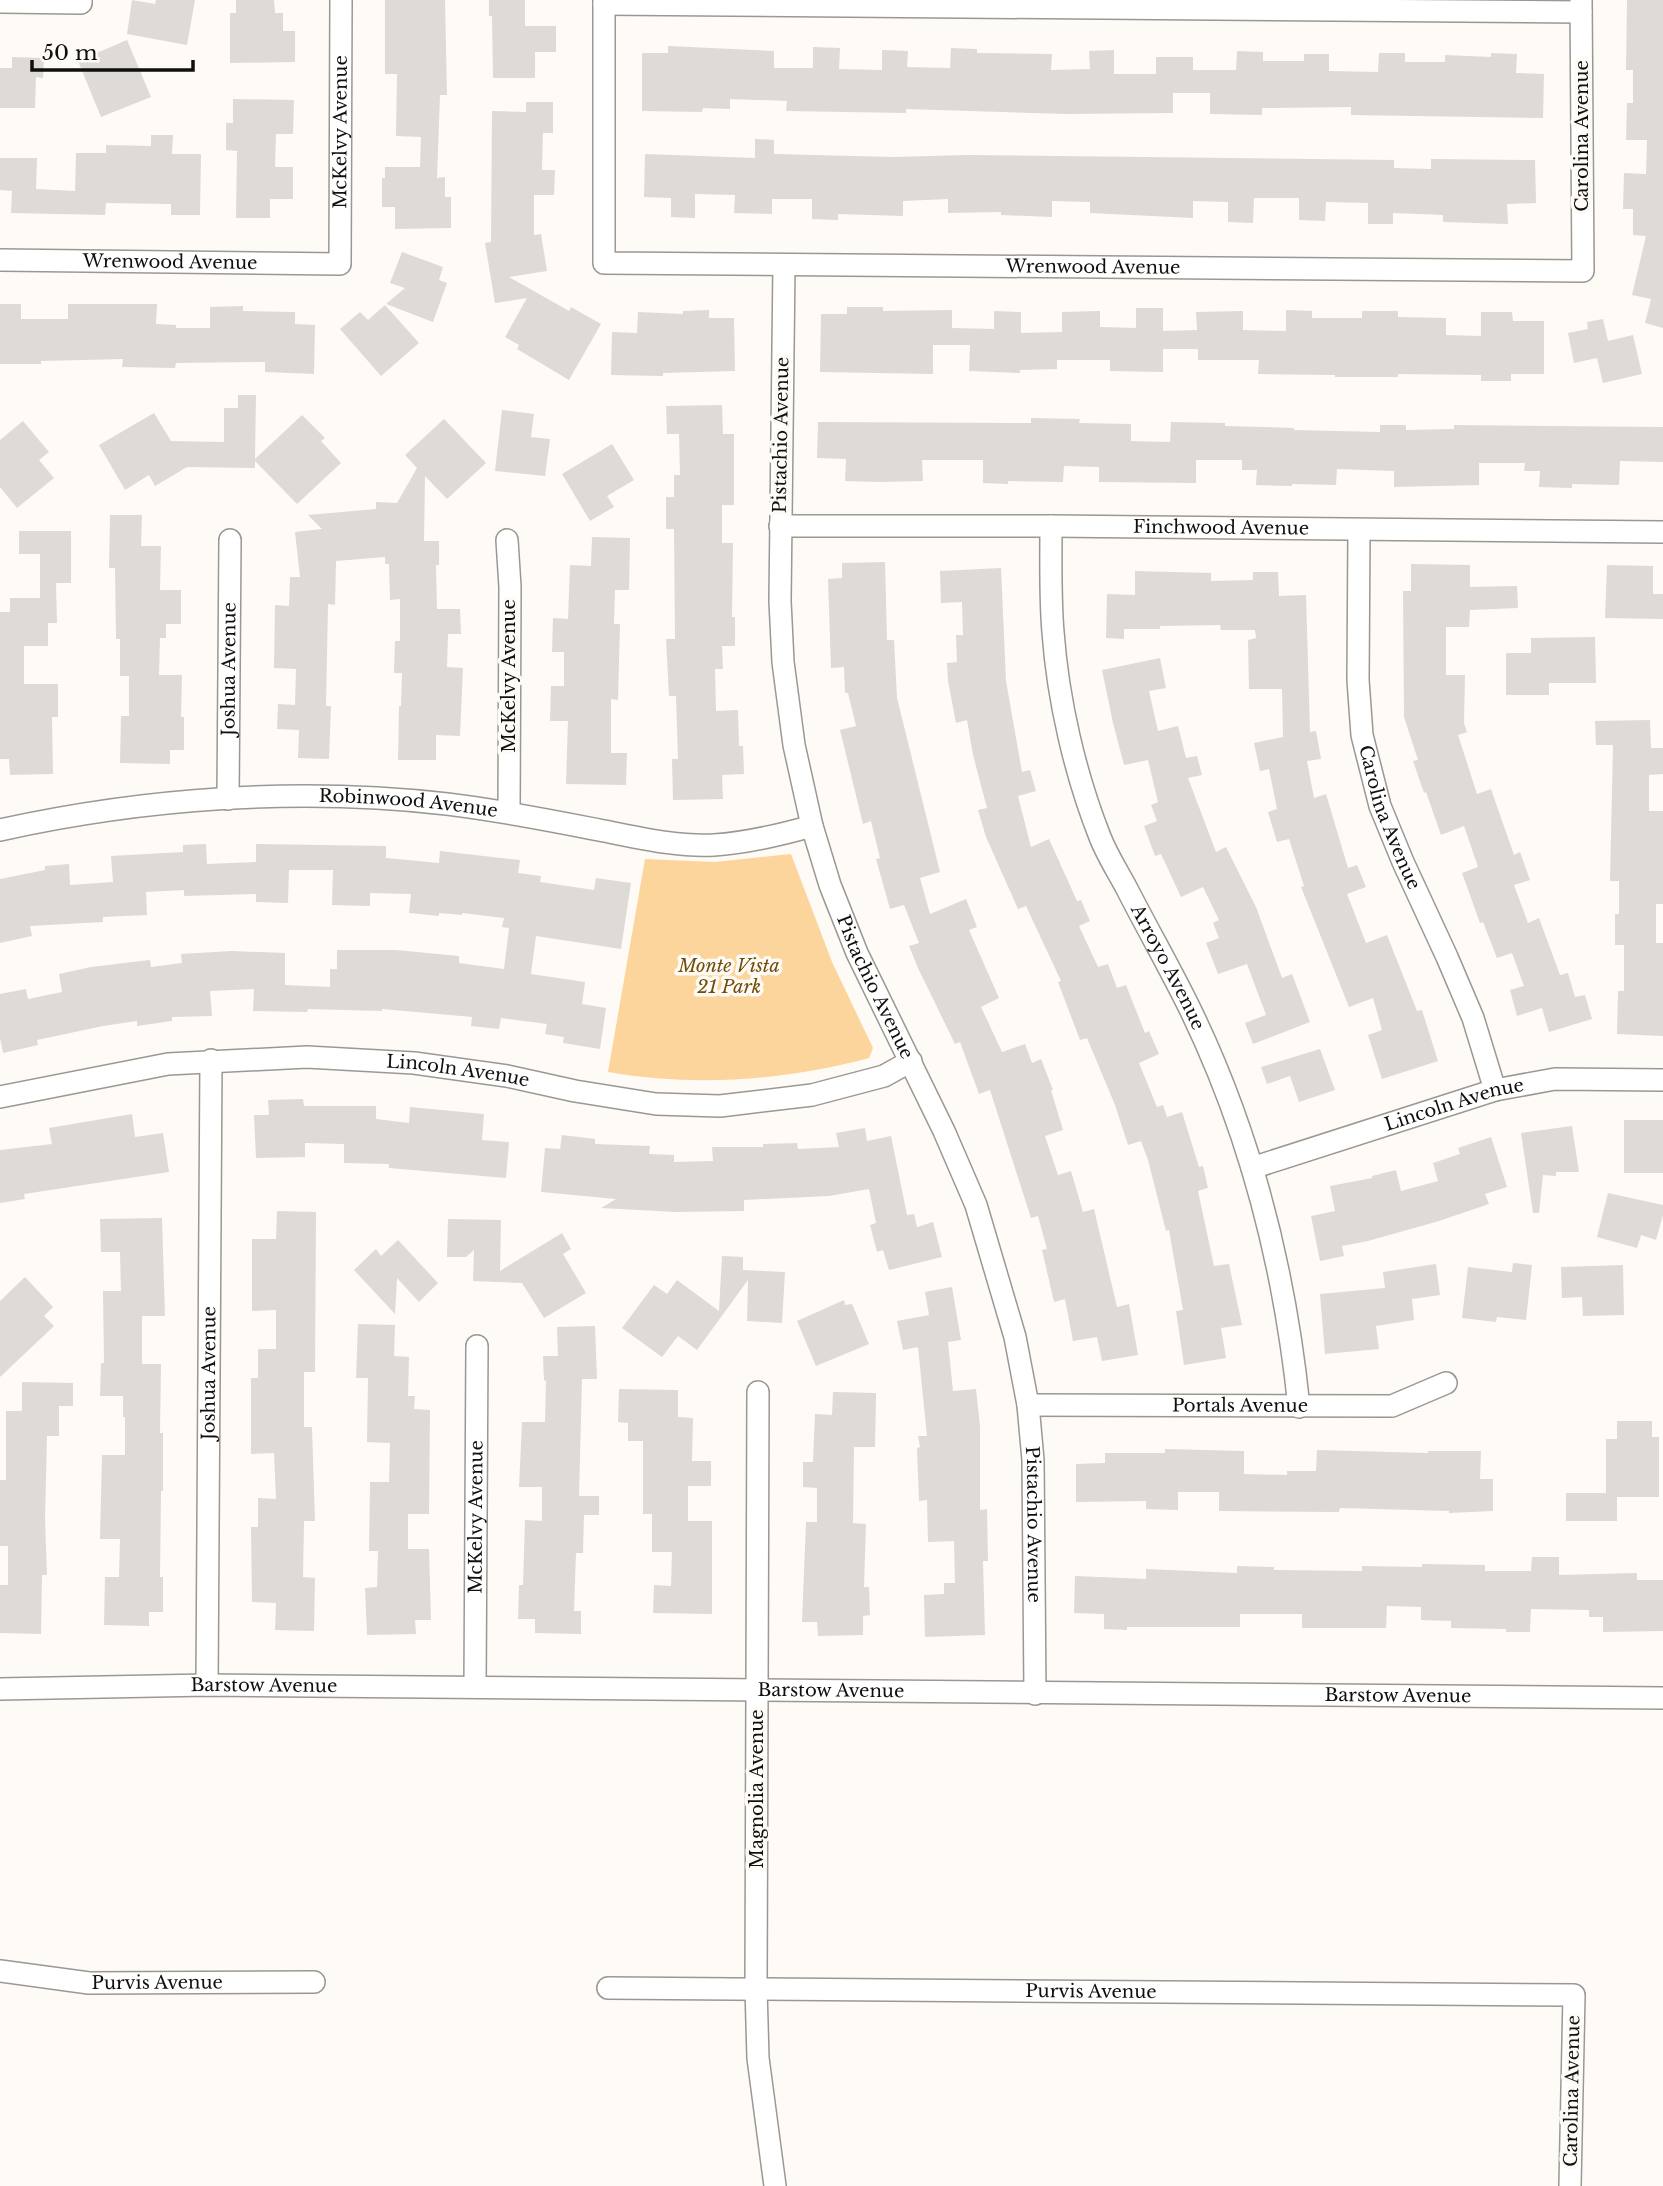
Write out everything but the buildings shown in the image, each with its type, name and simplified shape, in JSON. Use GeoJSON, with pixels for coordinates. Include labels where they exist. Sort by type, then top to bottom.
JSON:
{"type":"FeatureCollection","features":[{"type":"Feature","properties":{"kind":"street","name":"McKelvy Avenue"},"geometry":{"type":"LineString","coordinates":[[340,264],[341,0]]}},
{"type":"Feature","properties":{"kind":"street"},"geometry":{"type":"LineString","coordinates":[[0,2],[81,1]]}},
{"type":"Feature","properties":{"kind":"street","name":"Wrenwood Avenue"},"geometry":{"type":"LineString","coordinates":[[604,2],[604,263],[1583,271]]}},
{"type":"Feature","properties":{"kind":"street"},"geometry":{"type":"LineString","coordinates":[[604,2],[1581,6]]}},
{"type":"Feature","properties":{"kind":"street","name":"Carolina Avenue"},"geometry":{"type":"LineString","coordinates":[[1581,6],[1583,271]]}},
{"type":"Feature","properties":{"kind":"street","name":"Wrenwood Avenue"},"geometry":{"type":"LineString","coordinates":[[0,260],[340,264]]}},
{"type":"Feature","properties":{"kind":"street","name":"Pistachio Avenue"},"geometry":{"type":"LineString","coordinates":[[783,265],[780,601],[783,662],[794,745],[812,826],[830,885],[856,953],[944,1130],[976,1205],[1015,1337],[1028,1405],[1035,1521],[1035,1694]]}},
{"type":"Feature","properties":{"kind":"street","name":"Finchwood Avenue"},"geometry":{"type":"LineString","coordinates":[[780,526],[1663,532]]}},
{"type":"Feature","properties":{"kind":"street","name":"Arroyo Avenue"},"geometry":{"type":"LineString","coordinates":[[1051,526],[1053,632],[1062,709],[1100,839],[1192,1013],[1252,1168],[1278,1266],[1293,1346],[1299,1407]]}},
{"type":"Feature","properties":{"kind":"street","name":"Carolina Avenue"},"geometry":{"type":"LineString","coordinates":[[1359,530],[1358,680],[1362,735],[1380,806],[1473,1018],[1495,1090]]}},
{"type":"Feature","properties":{"kind":"street","name":"Joshua Avenue"},"geometry":{"type":"LineString","coordinates":[[228,799],[230,540]]}},
{"type":"Feature","properties":{"kind":"street","name":"McKelvy Avenue"},"geometry":{"type":"LineString","coordinates":[[507,540],[510,587],[509,812]]}},
{"type":"Feature","properties":{"kind":"street","name":"Robinwood Avenue"},"geometry":{"type":"LineString","coordinates":[[0,830],[66,817],[160,804],[333,796],[509,812],[659,842],[712,845],[767,839],[812,826]]}},
{"type":"Feature","properties":{"kind":"street","name":"Lincoln Avenue"},"geometry":{"type":"LineString","coordinates":[[0,1097],[156,1066],[211,1060],[307,1057],[414,1063],[507,1076],[575,1091],[656,1104],[720,1106],[812,1095],[884,1076],[911,1061]]}},
{"type":"Feature","properties":{"kind":"street","name":"Joshua Avenue"},"geometry":{"type":"LineString","coordinates":[[207,1685],[211,1060]]}},
{"type":"Feature","properties":{"kind":"street","name":"Lincoln Avenue"},"geometry":{"type":"LineString","coordinates":[[1252,1168],[1495,1090],[1555,1079],[1663,1080]]}},
{"type":"Feature","properties":{"kind":"street","name":"McKelvy Avenue"},"geometry":{"type":"LineString","coordinates":[[475,1687],[477,1346]]}},
{"type":"Feature","properties":{"kind":"street","name":"Portals Avenue"},"geometry":{"type":"LineString","coordinates":[[1028,1405],[1392,1406],[1446,1383]]}},
{"type":"Feature","properties":{"kind":"street","name":"Magnolia Avenue"},"geometry":{"type":"LineString","coordinates":[[758,1392],[756,1988],[758,2058],[775,2186]]}},
{"type":"Feature","properties":{"kind":"street","name":"Barstow Avenue"},"geometry":{"type":"LineString","coordinates":[[0,1689],[207,1685],[1663,1698]]}},
{"type":"Feature","properties":{"kind":"street","name":"Purvis Avenue"},"geometry":{"type":"LineString","coordinates":[[0,1971],[89,1983],[314,1982]]}},
{"type":"Feature","properties":{"kind":"street","name":"Purvis Avenue"},"geometry":{"type":"LineString","coordinates":[[608,1988],[1574,1995]]}},
{"type":"Feature","properties":{"kind":"street","name":"Carolina Avenue"},"geometry":{"type":"LineString","coordinates":[[1570,2186],[1574,1995]]}},
{"type":"Feature","properties":{"kind":"green space","name":"Monte Vista 21 Park"},"geometry":{"type":"Polygon","coordinates":[[[791,854],[832,962],[873,1048],[869,1058],[804,1072],[739,1079],[673,1079],[608,1072],[645,859],[715,862],[791,854]]]}}]}
